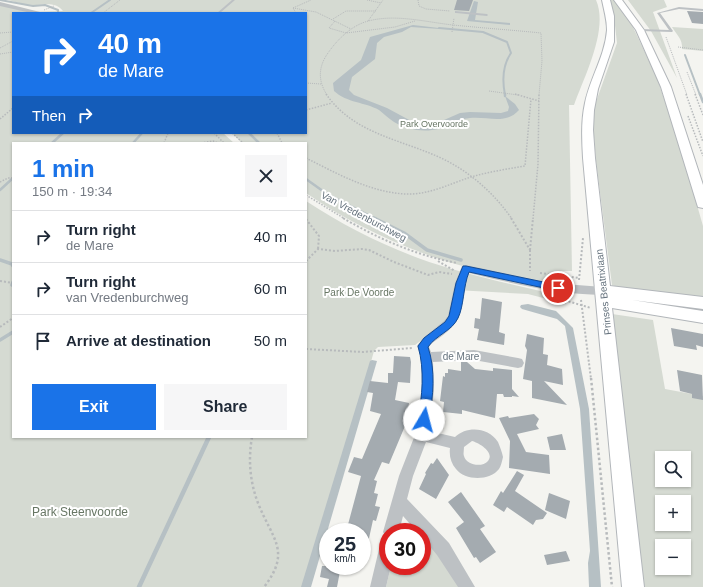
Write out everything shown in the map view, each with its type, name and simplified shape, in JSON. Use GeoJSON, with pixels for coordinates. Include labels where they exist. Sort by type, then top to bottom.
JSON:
{"type":"FeatureCollection","features":[{"type":"Feature","properties":{"kind":"main road","name":"Prinses Beatrixlaan"},"geometry":{"type":"LineString","coordinates":[[606,0],[610,18],[611,36],[607,55],[590,102],[588,129],[589,158],[604,296],[610,378],[633,587]]}},
{"type":"Feature","properties":{"kind":"main road"},"geometry":{"type":"LineString","coordinates":[[618,0],[640,30],[666,87],[703,204]]}},
{"type":"Feature","properties":{"kind":"main road"},"geometry":{"type":"LineString","coordinates":[[604,296],[703,303]]}},
{"type":"Feature","properties":{"kind":"main road"},"geometry":{"type":"LineString","coordinates":[[604,296],[703,317]]}},
{"type":"Feature","properties":{"kind":"street"},"geometry":{"type":"LineString","coordinates":[[0,4],[34,12]]}},
{"type":"Feature","properties":{"kind":"street"},"geometry":{"type":"LineString","coordinates":[[393,523],[406,476],[422,435],[428,391],[425,352],[427,341],[448,324],[454,317],[462,273],[604,296]]}},
{"type":"Feature","properties":{"kind":"street","name":"de Mare"},"geometry":{"type":"LineString","coordinates":[[425,352],[474,354],[518,363]]}},
{"type":"Feature","properties":{"kind":"street"},"geometry":{"type":"LineString","coordinates":[[422,435],[456,444]]}},
{"type":"Feature","properties":{"kind":"street"},"geometry":{"type":"LineString","coordinates":[[399,502],[443,549],[467,587]]}},
{"type":"Feature","properties":{"kind":"street"},"geometry":{"type":"LineString","coordinates":[[378,587],[381,575]]}},
{"type":"Feature","properties":{"kind":"lane"},"geometry":{"type":"LineString","coordinates":[[219,12],[234,0]]}},
{"type":"Feature","properties":{"kind":"lane"},"geometry":{"type":"LineString","coordinates":[[640,30],[671,31],[658,13],[679,8],[703,10]]}},
{"type":"Feature","properties":{"kind":"lane"},"geometry":{"type":"LineString","coordinates":[[456,12],[487,15]]}},
{"type":"Feature","properties":{"kind":"path"},"geometry":{"type":"LineString","coordinates":[[104,12],[120,0]]}},
{"type":"Feature","properties":{"kind":"path"},"geometry":{"type":"LineString","coordinates":[[293,8],[311,0]]}},
{"type":"Feature","properties":{"kind":"path"},"geometry":{"type":"LineString","coordinates":[[367,0],[381,3]]}},
{"type":"Feature","properties":{"kind":"path"},"geometry":{"type":"LineString","coordinates":[[367,22],[383,0]]}},
{"type":"Feature","properties":{"kind":"path"},"geometry":{"type":"LineString","coordinates":[[418,0],[419,6],[456,12]]}},
{"type":"Feature","properties":{"kind":"path"},"geometry":{"type":"LineString","coordinates":[[50,8],[54,6]]}},
{"type":"Feature","properties":{"kind":"path"},"geometry":{"type":"LineString","coordinates":[[293,8],[295,12]]}},
{"type":"Feature","properties":{"kind":"path"},"geometry":{"type":"LineString","coordinates":[[293,8],[304,8],[333,19],[351,29]]}},
{"type":"Feature","properties":{"kind":"path"},"geometry":{"type":"LineString","coordinates":[[333,19],[346,12],[376,11]]}},
{"type":"Feature","properties":{"kind":"path"},"geometry":{"type":"LineString","coordinates":[[530,250],[523,234],[512,219],[490,194],[472,177],[446,161],[365,129],[342,114],[332,103],[323,90],[320,68],[322,63],[346,33],[351,29],[367,22],[385,20],[416,21],[452,26],[541,33],[542,61],[539,101],[538,164],[530,250],[530,271],[534,272]]}},
{"type":"Feature","properties":{"kind":"path"},"geometry":{"type":"LineString","coordinates":[[335,21],[329,28],[346,33],[394,27],[416,21]]}},
{"type":"Feature","properties":{"kind":"path"},"geometry":{"type":"LineString","coordinates":[[452,31],[453,21]]}},
{"type":"Feature","properties":{"kind":"path"},"geometry":{"type":"LineString","coordinates":[[663,30],[703,142]]}},
{"type":"Feature","properties":{"kind":"path"},"geometry":{"type":"LineString","coordinates":[[0,33],[12,32]]}},
{"type":"Feature","properties":{"kind":"path"},"geometry":{"type":"LineString","coordinates":[[0,48],[12,42]]}},
{"type":"Feature","properties":{"kind":"path"},"geometry":{"type":"LineString","coordinates":[[678,47],[703,50]]}},
{"type":"Feature","properties":{"kind":"path"},"geometry":{"type":"LineString","coordinates":[[0,54],[12,52]]}},
{"type":"Feature","properties":{"kind":"path"},"geometry":{"type":"LineString","coordinates":[[687,72],[703,116]]}},
{"type":"Feature","properties":{"kind":"path"},"geometry":{"type":"LineString","coordinates":[[307,83],[321,84]]}},
{"type":"Feature","properties":{"kind":"path"},"geometry":{"type":"LineString","coordinates":[[489,91],[513,94],[539,101]]}},
{"type":"Feature","properties":{"kind":"path"},"geometry":{"type":"LineString","coordinates":[[307,158],[344,177],[384,190],[410,194],[439,189],[472,177],[525,166],[531,99]]}},
{"type":"Feature","properties":{"kind":"path"},"geometry":{"type":"LineString","coordinates":[[307,110],[332,103]]}},
{"type":"Feature","properties":{"kind":"path"},"geometry":{"type":"LineString","coordinates":[[0,119],[12,109]]}},
{"type":"Feature","properties":{"kind":"path"},"geometry":{"type":"LineString","coordinates":[[215,134],[223,142]]}},
{"type":"Feature","properties":{"kind":"path"},"geometry":{"type":"LineString","coordinates":[[233,134],[242,142]]}},
{"type":"Feature","properties":{"kind":"path"},"geometry":{"type":"LineString","coordinates":[[0,182],[8,178],[12,178]]}},
{"type":"Feature","properties":{"kind":"path","name":"Van Vredenburchweg"},"geometry":{"type":"LineString","coordinates":[[307,195],[381,238],[406,250],[437,260],[462,273]]}},
{"type":"Feature","properties":{"kind":"path"},"geometry":{"type":"LineString","coordinates":[[307,220],[317,232],[321,240],[318,249],[307,260]]}},
{"type":"Feature","properties":{"kind":"path"},"geometry":{"type":"LineString","coordinates":[[318,249],[335,251],[362,249],[369,250],[394,262],[428,275],[439,272],[462,273]]}},
{"type":"Feature","properties":{"kind":"path"},"geometry":{"type":"LineString","coordinates":[[538,273],[578,278]]}},
{"type":"Feature","properties":{"kind":"path"},"geometry":{"type":"LineString","coordinates":[[0,281],[12,283]]}},
{"type":"Feature","properties":{"kind":"path"},"geometry":{"type":"LineString","coordinates":[[582,306],[594,400],[612,587]]}},
{"type":"Feature","properties":{"kind":"path"},"geometry":{"type":"LineString","coordinates":[[0,327],[12,319]]}},
{"type":"Feature","properties":{"kind":"path"},"geometry":{"type":"LineString","coordinates":[[307,349],[363,352],[425,352]]}},
{"type":"Feature","properties":{"kind":"path"},"geometry":{"type":"LineString","coordinates":[[252,438],[248,453],[251,480],[258,504],[278,543],[279,557],[275,572],[264,587]]}},
{"type":"Feature","properties":{"kind":"green space","name":"Park Overvoorde"},"geometry":{"type":"Polygon","coordinates":[[[8,0],[596,0],[599,12],[599,25],[594,53],[574,105],[569,105],[572,271],[561,271],[565,290],[492,274],[455,264],[390,240],[347,219],[307,194],[307,142],[241,142],[233,134],[307,134],[307,12],[29,12],[63,11],[57,6],[53,5],[30,5],[8,0]]]}},
{"type":"Feature","properties":{"kind":"green space"},"geometry":{"type":"Polygon","coordinates":[[[609,0],[615,0],[632,25],[657,78],[681,149],[703,226],[703,302],[626,290],[612,285],[596,161],[592,113],[617,43],[614,17],[609,0]]]}},
{"type":"Feature","properties":{"kind":"green space"},"geometry":{"type":"Polygon","coordinates":[[[628,0],[664,0],[667,7],[653,12],[677,78],[651,31],[628,0]]]}},
{"type":"Feature","properties":{"kind":"green space"},"geometry":{"type":"Polygon","coordinates":[[[0,5],[29,12],[12,12],[12,134],[224,134],[233,142],[12,142],[12,438],[307,438],[307,202],[333,218],[360,232],[418,258],[472,275],[566,297],[566,304],[528,294],[455,290],[453,303],[446,322],[415,345],[378,347],[374,351],[326,523],[319,523],[319,548],[308,587],[0,587],[0,5]]]}},
{"type":"Feature","properties":{"kind":"green space"},"geometry":{"type":"Polygon","coordinates":[[[672,27],[703,29],[703,51],[682,49],[680,39],[672,27]]]}},
{"type":"Feature","properties":{"kind":"green space"},"geometry":{"type":"Polygon","coordinates":[[[612,314],[653,320],[665,389],[703,396],[703,587],[643,587],[612,314]]]}},
{"type":"Feature","properties":{"kind":"green space"},"geometry":{"type":"Polygon","coordinates":[[[431,544],[460,587],[386,587],[389,575],[431,575],[431,544]]]}},
{"type":"Feature","properties":{"kind":"shaded area"},"geometry":{"type":"Polygon","coordinates":[[[474,1],[478,2],[475,20],[510,23],[510,25],[467,21],[474,1]]]}},
{"type":"Feature","properties":{"kind":"shaded area"},"geometry":{"type":"Polygon","coordinates":[[[413,25],[440,29],[411,27],[402,32],[384,37],[377,43],[375,59],[352,77],[349,90],[354,95],[387,108],[413,122],[427,123],[444,120],[460,113],[501,113],[508,111],[509,107],[505,96],[515,104],[519,110],[514,115],[502,119],[470,118],[460,120],[442,128],[417,130],[398,124],[374,107],[345,98],[334,91],[333,83],[361,60],[370,37],[413,25]]]}},
{"type":"Feature","properties":{"kind":"shaded area"},"geometry":{"type":"Polygon","coordinates":[[[528,304],[556,311],[573,328],[589,409],[601,587],[589,587],[588,563],[590,551],[580,409],[565,326],[557,319],[522,309],[520,307],[521,305],[528,304]]]}},
{"type":"Feature","properties":{"kind":"shaded area"},"geometry":{"type":"Polygon","coordinates":[[[370,361],[377,361],[330,523],[321,523],[370,361]]]}},
{"type":"Feature","properties":{"kind":"shaded area"},"geometry":{"type":"Polygon","coordinates":[[[319,528],[319,560],[311,587],[301,587],[319,528]]]}},
{"type":"Feature","properties":{"kind":"building"},"geometry":{"type":"Polygon","coordinates":[[[457,0],[473,0],[469,11],[454,10],[457,0]]]}},
{"type":"Feature","properties":{"kind":"building"},"geometry":{"type":"Polygon","coordinates":[[[687,11],[703,12],[703,24],[692,23],[687,11]]]}},
{"type":"Feature","properties":{"kind":"building"},"geometry":{"type":"Polygon","coordinates":[[[482,298],[502,302],[499,332],[505,334],[504,345],[477,340],[479,329],[474,328],[475,318],[480,319],[482,298]]]}},
{"type":"Feature","properties":{"kind":"building"},"geometry":{"type":"Polygon","coordinates":[[[671,328],[703,334],[703,347],[696,345],[697,350],[674,346],[671,328]]]}},
{"type":"Feature","properties":{"kind":"building"},"geometry":{"type":"Polygon","coordinates":[[[527,334],[544,338],[543,354],[548,355],[547,365],[562,369],[563,385],[544,381],[567,405],[532,398],[532,381],[523,379],[527,350],[525,346],[527,334]]]}},
{"type":"Feature","properties":{"kind":"building"},"geometry":{"type":"Polygon","coordinates":[[[394,356],[410,357],[410,383],[398,382],[395,400],[409,403],[407,418],[389,464],[382,462],[374,480],[377,481],[374,493],[378,494],[375,506],[380,507],[376,521],[373,520],[371,529],[371,523],[348,523],[361,476],[348,472],[354,457],[362,459],[381,414],[370,411],[373,393],[367,392],[370,381],[388,383],[388,373],[393,373],[394,356]]]}},
{"type":"Feature","properties":{"kind":"building"},"geometry":{"type":"Polygon","coordinates":[[[461,362],[467,362],[475,369],[493,371],[493,368],[512,370],[512,389],[519,397],[504,397],[503,394],[497,394],[495,418],[462,410],[462,414],[443,412],[444,402],[440,401],[443,376],[445,377],[445,373],[448,373],[448,369],[461,371],[461,362]]]}},
{"type":"Feature","properties":{"kind":"building"},"geometry":{"type":"Polygon","coordinates":[[[677,370],[702,375],[703,400],[692,398],[692,394],[680,391],[677,370]]]}},
{"type":"Feature","properties":{"kind":"building"},"geometry":{"type":"Polygon","coordinates":[[[534,414],[539,419],[536,425],[539,429],[517,434],[526,452],[549,455],[550,474],[509,468],[510,441],[499,418],[534,414]]]}},
{"type":"Feature","properties":{"kind":"building"},"geometry":{"type":"Polygon","coordinates":[[[562,434],[566,450],[550,450],[547,437],[562,434]]]}},
{"type":"Feature","properties":{"kind":"building"},"geometry":{"type":"Polygon","coordinates":[[[437,458],[449,475],[436,499],[419,489],[426,474],[425,473],[431,463],[433,464],[437,458]]]}},
{"type":"Feature","properties":{"kind":"building"},"geometry":{"type":"Polygon","coordinates":[[[517,471],[524,475],[515,491],[547,513],[543,519],[536,520],[533,525],[507,507],[504,512],[493,505],[501,491],[503,493],[517,471]]]}},
{"type":"Feature","properties":{"kind":"building"},"geometry":{"type":"Polygon","coordinates":[[[461,492],[485,526],[480,529],[496,552],[480,563],[476,557],[474,558],[456,528],[464,522],[448,502],[461,492]]]}},
{"type":"Feature","properties":{"kind":"building"},"geometry":{"type":"Polygon","coordinates":[[[549,493],[570,501],[566,519],[545,510],[549,493]]]}},
{"type":"Feature","properties":{"kind":"building"},"geometry":{"type":"Polygon","coordinates":[[[566,551],[570,561],[547,565],[544,555],[566,551]]]}},
{"type":"Feature","properties":{"kind":"building"},"geometry":{"type":"Polygon","coordinates":[[[320,575],[339,575],[337,587],[327,587],[329,579],[320,577],[320,575]]]}},
{"type":"Feature","properties":{"kind":"waterway"},"geometry":{"type":"LineString","coordinates":[[0,0],[33,6],[45,5],[58,10],[58,12]]}},
{"type":"Feature","properties":{"kind":"waterway"},"geometry":{"type":"LineString","coordinates":[[92,12],[110,0]]}},
{"type":"Feature","properties":{"kind":"waterway"},"geometry":{"type":"LineString","coordinates":[[439,28],[483,32],[507,42],[511,53],[504,68],[503,84],[505,95]]}},
{"type":"Feature","properties":{"kind":"waterway"},"geometry":{"type":"LineString","coordinates":[[685,55],[700,95]]}},
{"type":"Feature","properties":{"kind":"waterway"},"geometry":{"type":"LineString","coordinates":[[700,94],[703,102]]}},
{"type":"Feature","properties":{"kind":"waterway"},"geometry":{"type":"LineString","coordinates":[[53,142],[62,134]]}},
{"type":"Feature","properties":{"kind":"waterway"},"geometry":{"type":"LineString","coordinates":[[134,142],[141,134]]}},
{"type":"Feature","properties":{"kind":"waterway"},"geometry":{"type":"LineString","coordinates":[[250,134],[258,142]]}},
{"type":"Feature","properties":{"kind":"waterway"},"geometry":{"type":"LineString","coordinates":[[0,190],[12,179]]}},
{"type":"Feature","properties":{"kind":"waterway"},"geometry":{"type":"LineString","coordinates":[[307,180],[327,194],[376,219]]}},
{"type":"Feature","properties":{"kind":"waterway"},"geometry":{"type":"LineString","coordinates":[[376,219],[404,233],[427,250],[461,260]]}},
{"type":"Feature","properties":{"kind":"waterway"},"geometry":{"type":"LineString","coordinates":[[0,260],[12,264]]}},
{"type":"Feature","properties":{"kind":"waterway"},"geometry":{"type":"LineString","coordinates":[[0,340],[12,333]]}},
{"type":"Feature","properties":{"kind":"waterway"},"geometry":{"type":"LineString","coordinates":[[139,587],[209,438]]}},
{"type":"Feature","properties":{"kind":"route"},"geometry":{"type":"LineString","coordinates":[[424,420],[428,391],[426,357],[423,346],[454,317],[460,283],[466,269],[558,288]]}},
{"type":"Feature","properties":{"kind":"park label","name":"Park De Voorde"},"geometry":{"type":"Point","coordinates":[359,292]}},
{"type":"Feature","properties":{"kind":"park label","name":"Park Steenvoorde"},"geometry":{"type":"Point","coordinates":[80,512]}}]}
